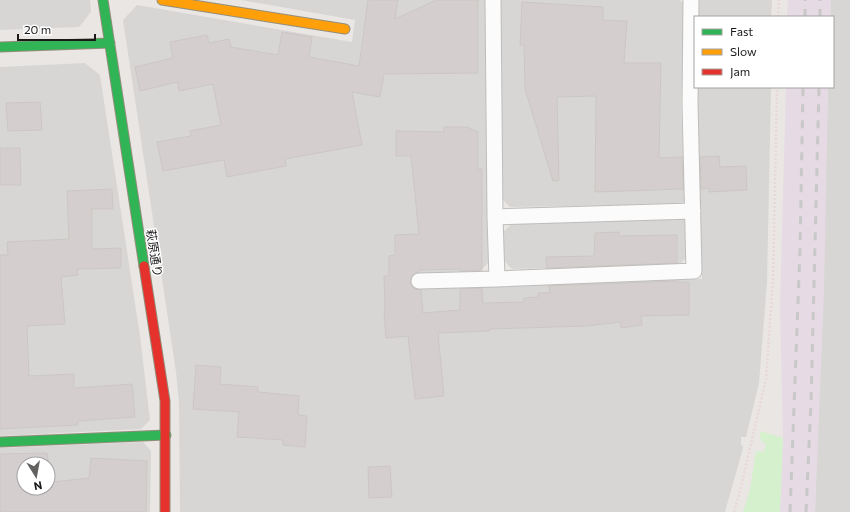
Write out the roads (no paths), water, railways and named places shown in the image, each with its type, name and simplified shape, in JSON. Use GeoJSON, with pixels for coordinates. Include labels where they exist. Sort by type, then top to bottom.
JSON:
{"type":"FeatureCollection","features":[{"type":"Feature","properties":{"kind":"street","name":"萩原通り"},"geometry":{"type":"LineString","coordinates":[[103,0],[165,401],[165,512]]}},
{"type":"Feature","properties":{"kind":"street"},"geometry":{"type":"LineString","coordinates":[[162,0],[345,29]]}},
{"type":"Feature","properties":{"kind":"street"},"geometry":{"type":"LineString","coordinates":[[0,47],[110,43]]}},
{"type":"Feature","properties":{"kind":"street"},"geometry":{"type":"LineString","coordinates":[[0,442],[166,435]]}},
{"type":"Feature","properties":{"kind":"lane"},"geometry":{"type":"LineString","coordinates":[[493,0],[497,279]]}},
{"type":"Feature","properties":{"kind":"lane"},"geometry":{"type":"LineString","coordinates":[[419,281],[694,271],[690,104],[691,0]]}},
{"type":"Feature","properties":{"kind":"lane"},"geometry":{"type":"LineString","coordinates":[[495,217],[693,212]]}},
{"type":"Feature","properties":{"kind":"railway"},"geometry":{"type":"LineString","coordinates":[[805,0],[805,16]]}},
{"type":"Feature","properties":{"kind":"railway"},"geometry":{"type":"LineString","coordinates":[[820,0],[820,16]]}},
{"type":"Feature","properties":{"kind":"railway"},"geometry":{"type":"LineString","coordinates":[[790,512],[800,250],[803,88]]}},
{"type":"Feature","properties":{"kind":"railway"},"geometry":{"type":"LineString","coordinates":[[806,512],[811,402],[819,88]]}}]}
